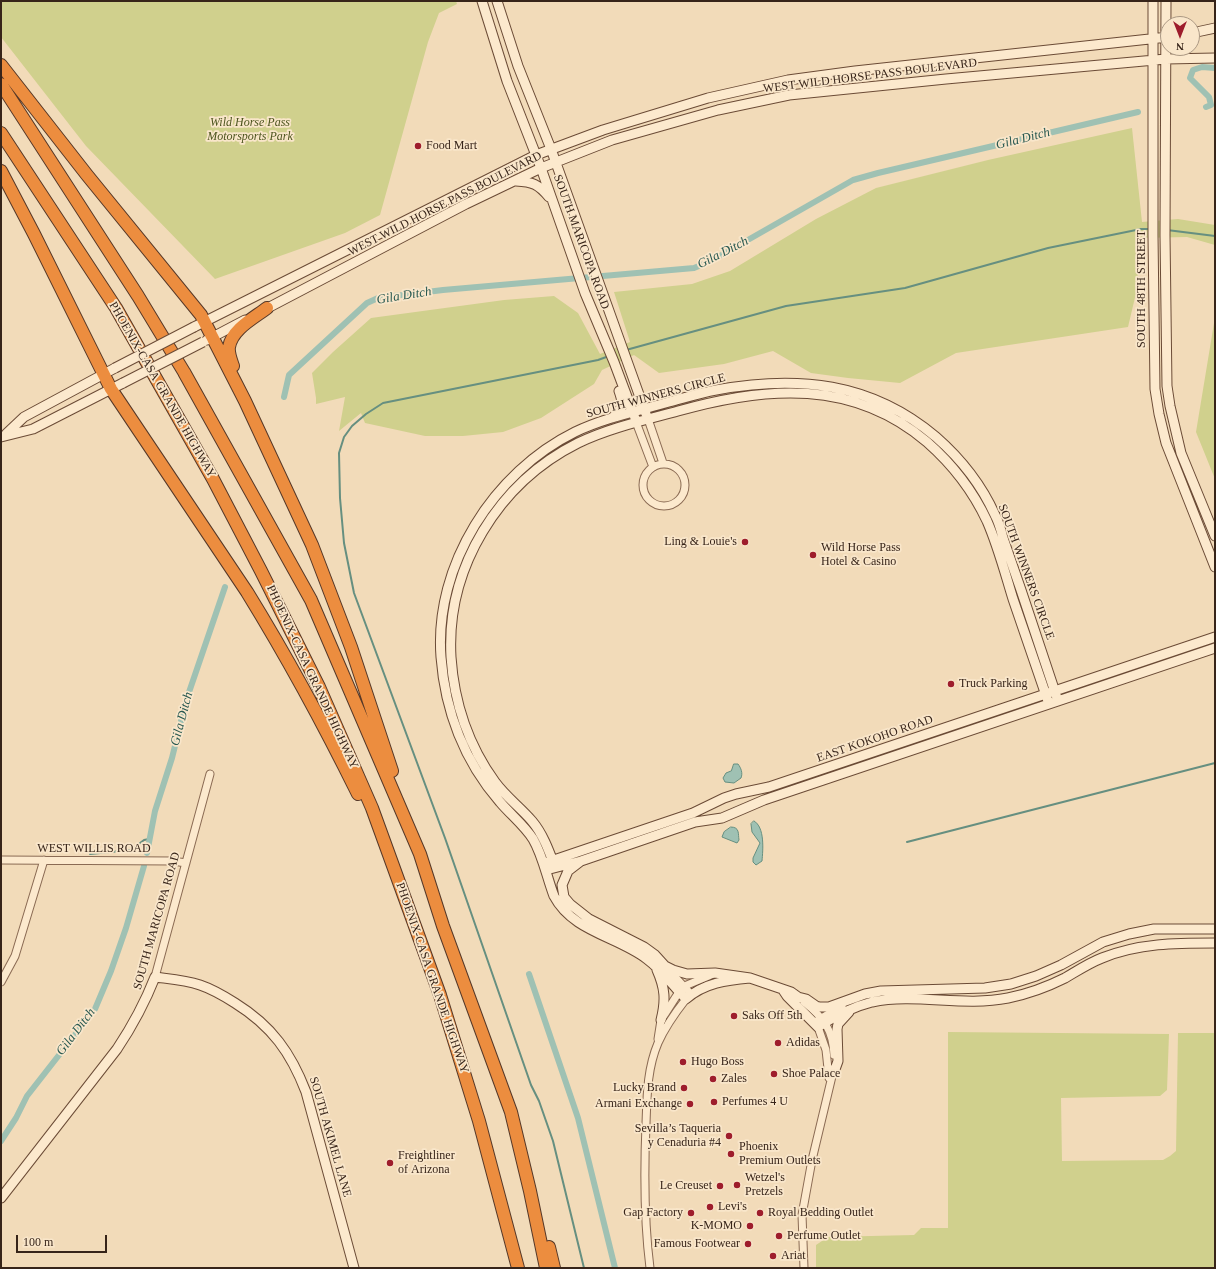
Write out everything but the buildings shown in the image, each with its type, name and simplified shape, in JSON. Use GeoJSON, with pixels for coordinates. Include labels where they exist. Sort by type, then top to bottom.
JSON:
{"type":"FeatureCollection","features":[{"type":"Feature","properties":{"kind":"highway"},"geometry":{"type":"LineString","coordinates":[[1,64],[40,116],[191,303],[199,325],[245,401]]}},
{"type":"Feature","properties":{"kind":"highway"},"geometry":{"type":"LineString","coordinates":[[1,84],[138,296],[184,372],[311,600],[420,854]]}},
{"type":"Feature","properties":{"kind":"highway","name":"PHOENIX-CASA GRANDE HIGHWAY"},"geometry":{"type":"LineString","coordinates":[[1,134],[116,308],[213,479],[319,688],[372,808],[429,963],[460,1058],[488,1153],[518,1268]]}},
{"type":"Feature","properties":{"kind":"highway"},"geometry":{"type":"LineString","coordinates":[[1,171],[111,389],[267,624],[318,714],[387,850]]}},
{"type":"Feature","properties":{"kind":"highway"},"geometry":{"type":"LineString","coordinates":[[267,308],[241,327],[233,337],[229,347],[232,363],[245,401],[312,545],[351,647],[443,926],[511,1112],[530,1191],[546,1268]]}},
{"type":"Feature","properties":{"kind":"highway"},"geometry":{"type":"LineString","coordinates":[[530,1191],[554,1268]]}},
{"type":"Feature","properties":{"kind":"street","name":"SOUTH MARICOPA ROAD"},"geometry":{"type":"LineString","coordinates":[[482,1],[504,71],[652,467]]}},
{"type":"Feature","properties":{"kind":"street","name":"SOUTH MARICOPA ROAD"},"geometry":{"type":"LineString","coordinates":[[497,1],[518,66],[551,149],[663,463]]}},
{"type":"Feature","properties":{"kind":"street","name":"SOUTH 48TH STREET"},"geometry":{"type":"LineString","coordinates":[[1153,1],[1154,373],[1159,414],[1166,443],[1176,472],[1215,567]]}},
{"type":"Feature","properties":{"kind":"street","name":"SOUTH 48TH STREET"},"geometry":{"type":"LineString","coordinates":[[1166,1],[1166,16]]}},
{"type":"Feature","properties":{"kind":"street"},"geometry":{"type":"LineString","coordinates":[[1200,31],[1215,28]]}},
{"type":"Feature","properties":{"kind":"street","name":"WEST WILD HORSE PASS BOULEVARD"},"geometry":{"type":"LineString","coordinates":[[3,437],[24,417],[103,374],[536,155],[603,130],[708,98],[788,80],[862,70],[1160,38]]}},
{"type":"Feature","properties":{"kind":"street","name":"SOUTH 48TH STREET"},"geometry":{"type":"LineString","coordinates":[[1166,56],[1166,370],[1170,406],[1181,452],[1215,536]]}},
{"type":"Feature","properties":{"kind":"street","name":"WEST WILD HORSE PASS BOULEVARD"},"geometry":{"type":"LineString","coordinates":[[3,437],[33,429],[208,340],[466,204],[541,168],[612,140],[718,110],[790,95],[962,77],[1154,60],[1215,58]]}},
{"type":"Feature","properties":{"kind":"street"},"geometry":{"type":"LineString","coordinates":[[504,71],[518,66]]}},
{"type":"Feature","properties":{"kind":"street"},"geometry":{"type":"LineString","coordinates":[[514,181],[535,184],[553,201]]}},
{"type":"Feature","properties":{"kind":"street"},"geometry":{"type":"LineString","coordinates":[[611,419],[620,411],[622,404],[614,375],[614,362]]}},
{"type":"Feature","properties":{"kind":"street","name":"SOUTH WINNERS CIRCLE"},"geometry":{"type":"LineString","coordinates":[[554,864],[541,834],[532,821],[508,798],[495,782],[477,754],[464,722],[445,690],[441,654],[442,621],[448,589],[458,558],[473,527],[496,494],[521,469],[547,448],[576,432],[611,419],[709,391],[740,386],[788,382],[837,387],[852,391],[883,403],[913,419],[954,454],[976,481],[996,516],[1058,701]]}},
{"type":"Feature","properties":{"kind":"street"},"geometry":{"type":"LineString","coordinates":[[750,385],[751,394]]}},
{"type":"Feature","properties":{"kind":"street"},"geometry":{"type":"LineString","coordinates":[[740,386],[741,396]]}},
{"type":"Feature","properties":{"kind":"street","name":"SOUTH WINNERS CIRCLE"},"geometry":{"type":"LineString","coordinates":[[682,989],[647,959],[572,918],[559,905],[532,837],[491,791],[468,756],[454,725],[454,690],[451,656],[452,623],[457,592],[466,563],[482,532],[505,499],[528,477],[553,457],[580,442],[636,422],[714,401],[751,394],[791,392],[837,397],[880,412],[908,427],[928,443],[949,463],[971,492],[988,523],[1049,704]]}},
{"type":"Feature","properties":{"kind":"street"},"geometry":{"type":"LineString","coordinates":[[663,463],[670,464],[680,470],[684,476],[686,485],[685,492],[676,504],[668,506],[654,504],[644,493],[643,486],[644,478],[647,472],[652,467],[663,463]]}},
{"type":"Feature","properties":{"kind":"street"},"geometry":{"type":"LineString","coordinates":[[485,510],[493,516]]}},
{"type":"Feature","properties":{"kind":"street","name":"EAST KOKOHO ROAD"},"geometry":{"type":"LineString","coordinates":[[543,867],[697,811],[724,798],[761,789],[838,764],[1215,638]]}},
{"type":"Feature","properties":{"kind":"street","name":"EAST KOKOHO ROAD"},"geometry":{"type":"LineString","coordinates":[[554,864],[581,861],[700,822],[722,818],[743,810],[754,803],[1215,648]]}},
{"type":"Feature","properties":{"kind":"street"},"geometry":{"type":"LineString","coordinates":[[838,764],[842,774]]}},
{"type":"Feature","properties":{"kind":"street","name":"SOUTH MARICOPA ROAD"},"geometry":{"type":"LineString","coordinates":[[1,1198],[117,1049],[146,1001],[155,977],[210,774]]}},
{"type":"Feature","properties":{"kind":"street"},"geometry":{"type":"LineString","coordinates":[[697,811],[700,822]]}},
{"type":"Feature","properties":{"kind":"street","name":"WEST WILLIS ROAD"},"geometry":{"type":"LineString","coordinates":[[1,860],[173,860],[186,863]]}},
{"type":"Feature","properties":{"kind":"street"},"geometry":{"type":"LineString","coordinates":[[1,982],[15,956],[44,860]]}},
{"type":"Feature","properties":{"kind":"street","name":"SOUTH WINNERS CIRCLE"},"geometry":{"type":"LineString","coordinates":[[581,861],[568,871],[562,885],[564,897],[579,912],[644,947],[655,955],[689,997]]}},
{"type":"Feature","properties":{"kind":"street"},"geometry":{"type":"LineString","coordinates":[[1175,928],[1175,943]]}},
{"type":"Feature","properties":{"kind":"street"},"geometry":{"type":"LineString","coordinates":[[798,997],[806,999],[816,1006],[824,1008],[837,1005],[865,994],[887,990],[985,988],[1012,984],[1048,972],[1097,945],[1110,940],[1154,929],[1215,928]]}},
{"type":"Feature","properties":{"kind":"street"},"geometry":{"type":"LineString","coordinates":[[820,1023],[853,1008],[874,1002],[897,1000],[971,1001],[1003,999],[1028,993],[1054,983],[1092,962],[1124,950],[1147,945],[1215,943]]}},
{"type":"Feature","properties":{"kind":"street"},"geometry":{"type":"LineString","coordinates":[[647,959],[657,969],[664,989],[665,998],[659,1028],[658,1044]]}},
{"type":"Feature","properties":{"kind":"street"},"geometry":{"type":"LineString","coordinates":[[665,966],[687,974],[715,973],[750,978],[791,992],[798,997],[831,1036],[834,1072]]}},
{"type":"Feature","properties":{"kind":"street"},"geometry":{"type":"LineString","coordinates":[[1048,972],[1054,983]]}},
{"type":"Feature","properties":{"kind":"street"},"geometry":{"type":"LineString","coordinates":[[661,1020],[682,989],[715,973]]}},
{"type":"Feature","properties":{"kind":"street","name":"SOUTH AKIMEL LANE"},"geometry":{"type":"LineString","coordinates":[[155,977],[186,981],[200,985],[226,997],[248,1010],[263,1022],[279,1041],[299,1074],[306,1092],[354,1268]]}},
{"type":"Feature","properties":{"kind":"street"},"geometry":{"type":"LineString","coordinates":[[650,1268],[647,1242],[645,1143],[648,1076],[658,1044],[669,1021],[689,997],[708,985],[726,980],[750,978]]}},
{"type":"Feature","properties":{"kind":"street"},"geometry":{"type":"LineString","coordinates":[[782,989],[787,996],[820,1023],[829,1064],[830,1086]]}},
{"type":"Feature","properties":{"kind":"street"},"geometry":{"type":"LineString","coordinates":[[820,1023],[853,998]]}},
{"type":"Feature","properties":{"kind":"street"},"geometry":{"type":"LineString","coordinates":[[804,1268],[802,1215],[815,1148],[838,1060],[836,1029],[838,1024],[853,1008]]}},
{"type":"Feature","properties":{"kind":"green space","name":"Wild Horse Pass Motorsports Park"},"geometry":{"type":"Polygon","coordinates":[[[1,1],[456,1],[457,4],[439,13],[428,42],[380,215],[345,233],[215,279],[86,146],[1,37],[1,1]]]}},
{"type":"Feature","properties":{"kind":"green space"},"geometry":{"type":"Polygon","coordinates":[[[1132,128],[1142,222],[1178,219],[1215,225],[1215,245],[1187,237],[1140,238],[1137,289],[1128,327],[956,353],[900,383],[811,373],[773,351],[724,364],[659,373],[634,355],[602,370],[594,384],[541,418],[503,432],[463,436],[425,436],[365,423],[361,413],[339,431],[345,397],[316,404],[312,373],[371,318],[504,300],[554,296],[578,313],[600,354],[630,342],[614,292],[692,284],[730,271],[816,219],[876,188],[988,160],[1132,128]]]}},
{"type":"Feature","properties":{"kind":"green space"},"geometry":{"type":"Polygon","coordinates":[[[1215,317],[1215,479],[1196,432],[1215,317]]]}},
{"type":"Feature","properties":{"kind":"green space"},"geometry":{"type":"Polygon","coordinates":[[[948,1032],[1169,1034],[1167,1090],[1160,1096],[1061,1098],[1062,1161],[1163,1160],[1176,1151],[1178,1033],[1215,1033],[1215,1268],[816,1268],[816,1245],[828,1237],[914,1235],[921,1228],[948,1228],[948,1032]]]}},
{"type":"Feature","properties":{"kind":"shaded area"},"geometry":{"type":"Polygon","coordinates":[[[734,764],[738,764],[740,767],[742,772],[741,778],[734,783],[725,782],[723,778],[726,773],[731,771],[734,764]]]}},
{"type":"Feature","properties":{"kind":"shaded area"},"geometry":{"type":"Polygon","coordinates":[[[754,821],[758,824],[762,833],[763,845],[762,861],[756,865],[753,862],[753,858],[760,843],[752,832],[751,824],[754,821]]]}},
{"type":"Feature","properties":{"kind":"shaded area"},"geometry":{"type":"Polygon","coordinates":[[[731,827],[736,828],[738,831],[739,840],[737,843],[722,837],[724,832],[731,827]]]}},
{"type":"Feature","properties":{"kind":"waterway","name":"Gila Ditch"},"geometry":{"type":"LineString","coordinates":[[1206,107],[1211,105],[1209,97],[1190,78],[1193,70],[1202,67],[1215,68]]}},
{"type":"Feature","properties":{"kind":"waterway","name":"Gila Ditch"},"geometry":{"type":"LineString","coordinates":[[284,397],[289,375],[367,303],[378,298],[443,290],[694,268],[711,261],[853,180],[1138,112]]}},
{"type":"Feature","properties":{"kind":"waterway"},"geometry":{"type":"LineString","coordinates":[[626,350],[786,306],[905,288],[1048,248],[1141,229],[1151,229]]}},
{"type":"Feature","properties":{"kind":"waterway"},"geometry":{"type":"LineString","coordinates":[[1167,230],[1215,236]]}},
{"type":"Feature","properties":{"kind":"waterway"},"geometry":{"type":"LineString","coordinates":[[584,1268],[553,1141],[539,1101],[531,1085],[445,838],[354,593],[344,543],[340,498],[339,453],[344,437],[352,426],[366,414],[383,403],[598,360],[609,356]]}},
{"type":"Feature","properties":{"kind":"waterway","name":"Gila Ditch"},"geometry":{"type":"LineString","coordinates":[[147,853],[155,811],[172,758],[186,701],[225,587]]}},
{"type":"Feature","properties":{"kind":"waterway"},"geometry":{"type":"LineString","coordinates":[[907,842],[1215,763]]}},
{"type":"Feature","properties":{"kind":"waterway"},"geometry":{"type":"LineString","coordinates":[[90,854],[131,850],[144,840],[149,839]]}},
{"type":"Feature","properties":{"kind":"waterway","name":"Gila Ditch"},"geometry":{"type":"LineString","coordinates":[[1,1141],[16,1118],[27,1096],[95,1009],[111,971],[126,928],[144,866]]}},
{"type":"Feature","properties":{"kind":"waterway"},"geometry":{"type":"LineString","coordinates":[[529,974],[578,1118],[615,1268]]}},
{"type":"Feature","properties":{"kind":"place","name":"Food Mart"},"geometry":{"type":"Point","coordinates":[418,146]}},
{"type":"Feature","properties":{"kind":"place","name":"Ling & Louie's"},"geometry":{"type":"Point","coordinates":[745,542]}},
{"type":"Feature","properties":{"kind":"place","name":"Wild Horse Pass Hotel & Casino"},"geometry":{"type":"Point","coordinates":[813,555]}},
{"type":"Feature","properties":{"kind":"place","name":"Truck Parking"},"geometry":{"type":"Point","coordinates":[951,684]}},
{"type":"Feature","properties":{"kind":"place","name":"Saks Off 5th"},"geometry":{"type":"Point","coordinates":[734,1016]}},
{"type":"Feature","properties":{"kind":"place","name":"Adidas"},"geometry":{"type":"Point","coordinates":[778,1043]}},
{"type":"Feature","properties":{"kind":"place","name":"Hugo Boss"},"geometry":{"type":"Point","coordinates":[683,1062]}},
{"type":"Feature","properties":{"kind":"place","name":"Shoe Palace"},"geometry":{"type":"Point","coordinates":[774,1074]}},
{"type":"Feature","properties":{"kind":"place","name":"Zales"},"geometry":{"type":"Point","coordinates":[713,1079]}},
{"type":"Feature","properties":{"kind":"place","name":"Lucky Brand"},"geometry":{"type":"Point","coordinates":[684,1088]}},
{"type":"Feature","properties":{"kind":"place","name":"Perfumes 4 U"},"geometry":{"type":"Point","coordinates":[714,1102]}},
{"type":"Feature","properties":{"kind":"place","name":"Armani Exchange"},"geometry":{"type":"Point","coordinates":[690,1104]}},
{"type":"Feature","properties":{"kind":"place","name":"Sevilla’s Taqueria y Cenaduria #4"},"geometry":{"type":"Point","coordinates":[729,1136]}},
{"type":"Feature","properties":{"kind":"place","name":"Phoenix Premium Outlets"},"geometry":{"type":"Point","coordinates":[731,1154]}},
{"type":"Feature","properties":{"kind":"place","name":"Freightliner of Arizona"},"geometry":{"type":"Point","coordinates":[390,1163]}},
{"type":"Feature","properties":{"kind":"place","name":"Wetzel's Pretzels"},"geometry":{"type":"Point","coordinates":[737,1185]}},
{"type":"Feature","properties":{"kind":"place","name":"Le Creuset"},"geometry":{"type":"Point","coordinates":[720,1186]}},
{"type":"Feature","properties":{"kind":"place","name":"Levi's"},"geometry":{"type":"Point","coordinates":[710,1207]}},
{"type":"Feature","properties":{"kind":"place","name":"Gap Factory"},"geometry":{"type":"Point","coordinates":[691,1213]}},
{"type":"Feature","properties":{"kind":"place","name":"Royal Bedding Outlet"},"geometry":{"type":"Point","coordinates":[760,1213]}},
{"type":"Feature","properties":{"kind":"place","name":"K-MOMO"},"geometry":{"type":"Point","coordinates":[750,1226]}},
{"type":"Feature","properties":{"kind":"place","name":"Perfume Outlet"},"geometry":{"type":"Point","coordinates":[779,1236]}},
{"type":"Feature","properties":{"kind":"place","name":"Famous Footwear"},"geometry":{"type":"Point","coordinates":[748,1244]}},
{"type":"Feature","properties":{"kind":"place","name":"Ariat"},"geometry":{"type":"Point","coordinates":[773,1256]}}]}
